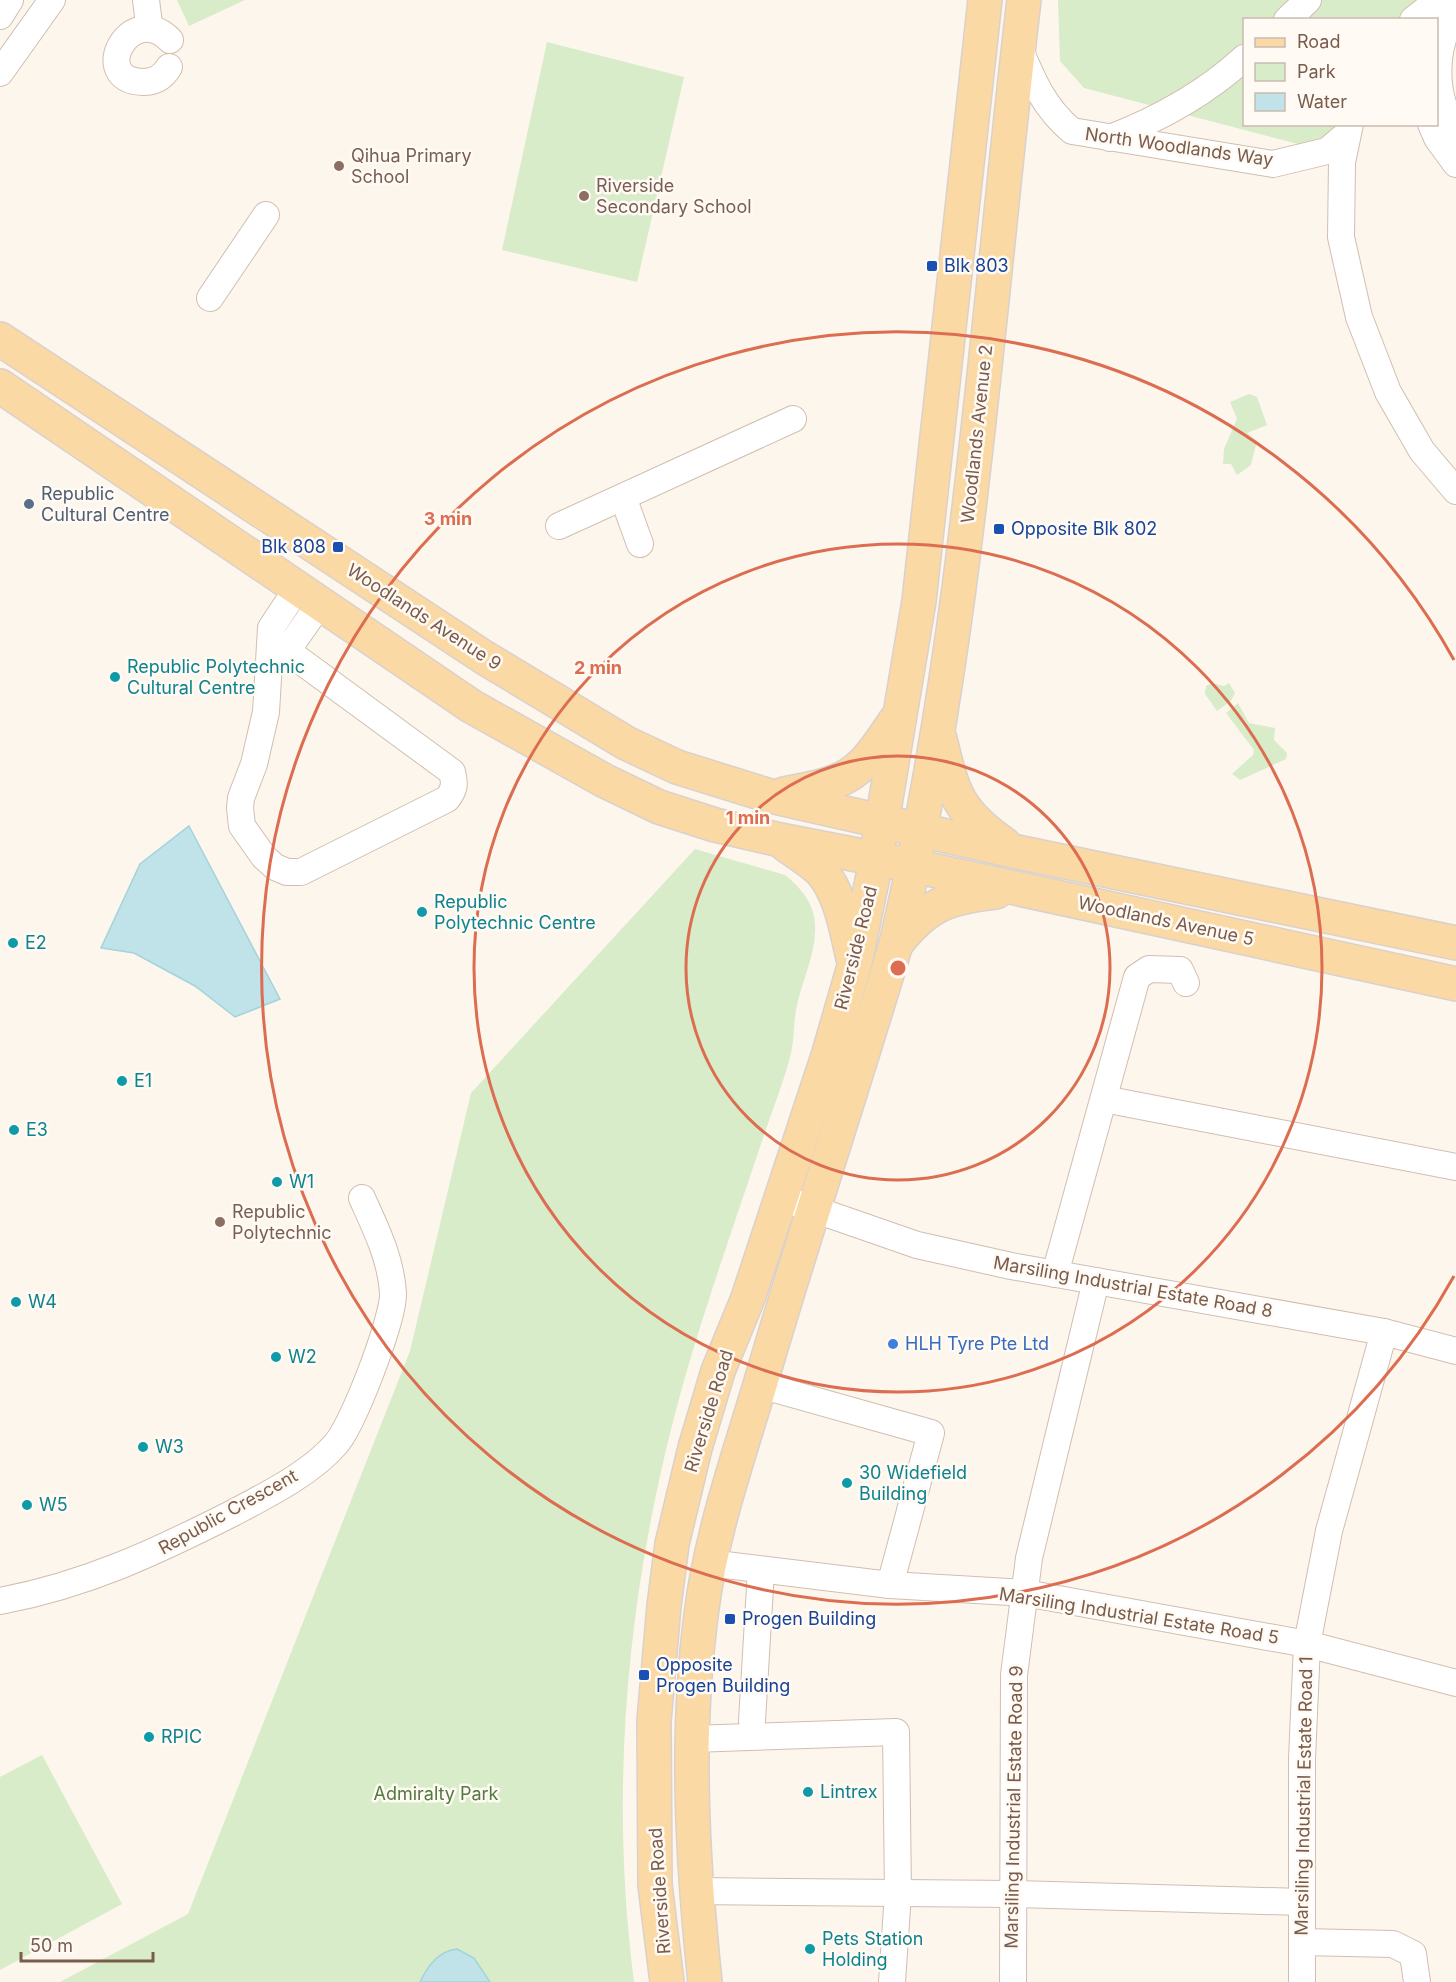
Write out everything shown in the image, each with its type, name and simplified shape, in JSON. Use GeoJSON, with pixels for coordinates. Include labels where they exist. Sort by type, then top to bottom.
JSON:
{"type":"FeatureCollection","features":[{"type":"Feature","properties":{"kind":"main road"},"geometry":{"type":"LineString","coordinates":[[0,386],[471,706],[605,781],[659,807],[715,825],[876,859],[919,601],[985,0]]}},
{"type":"Feature","properties":{"kind":"main road","name":"Woodlands Avenue 2"},"geometry":{"type":"LineString","coordinates":[[914,866],[965,548],[1023,0]]}},
{"type":"Feature","properties":{"kind":"main road","name":"Woodlands Avenue 9"},"geometry":{"type":"LineString","coordinates":[[0,339],[485,658],[626,743],[677,767],[770,796],[883,821]]}},
{"type":"Feature","properties":{"kind":"main road"},"geometry":{"type":"LineString","coordinates":[[770,796],[821,787],[849,777],[871,757],[902,711]]}},
{"type":"Feature","properties":{"kind":"main road"},"geometry":{"type":"LineString","coordinates":[[937,726],[950,781],[959,803],[977,826],[1013,851]]}},
{"type":"Feature","properties":{"kind":"main road"},"geometry":{"type":"LineString","coordinates":[[883,821],[1013,851],[1456,943]]}},
{"type":"Feature","properties":{"kind":"main road"},"geometry":{"type":"LineString","coordinates":[[780,840],[819,869],[828,881],[838,901],[855,963]]}},
{"type":"Feature","properties":{"kind":"main road","name":"Woodlands Avenue 5"},"geometry":{"type":"LineString","coordinates":[[876,859],[1456,984]]}},
{"type":"Feature","properties":{"kind":"main road","name":"Riverside Road"},"geometry":{"type":"LineString","coordinates":[[667,1982],[656,1885],[654,1721],[672,1544],[695,1448],[718,1371],[748,1298],[828,1056],[855,963],[876,859]]}},
{"type":"Feature","properties":{"kind":"main road","name":"Riverside Road"},"geometry":{"type":"LineString","coordinates":[[705,1982],[696,1891],[692,1739],[697,1654],[709,1563],[760,1385],[896,944],[914,866]]}},
{"type":"Feature","properties":{"kind":"main road"},"geometry":{"type":"LineString","coordinates":[[896,944],[914,922],[960,896],[1022,889]]}},
{"type":"Feature","properties":{"kind":"street"},"geometry":{"type":"LineString","coordinates":[[0,16],[10,0]]}},
{"type":"Feature","properties":{"kind":"street"},"geometry":{"type":"LineString","coordinates":[[0,73],[52,0]]}},
{"type":"Feature","properties":{"kind":"street"},"geometry":{"type":"LineString","coordinates":[[1289,18],[1308,0]]}},
{"type":"Feature","properties":{"kind":"street"},"geometry":{"type":"LineString","coordinates":[[1416,18],[1440,0]]}},
{"type":"Feature","properties":{"kind":"street"},"geometry":{"type":"LineString","coordinates":[[1433,18],[1440,0]]}},
{"type":"Feature","properties":{"kind":"street"},"geometry":{"type":"LineString","coordinates":[[170,40],[147,12],[136,25],[125,31],[117,42],[115,55],[119,67],[128,77],[140,82],[153,81],[164,75],[170,67]]}},
{"type":"Feature","properties":{"kind":"street"},"geometry":{"type":"LineString","coordinates":[[1456,12],[1448,24],[1440,47],[1438,67],[1442,97],[1456,130]]}},
{"type":"Feature","properties":{"kind":"street","name":"North Woodlands Way"},"geometry":{"type":"LineString","coordinates":[[1018,45],[1038,93],[1058,119],[1072,131],[1273,164],[1327,151],[1348,130]]}},
{"type":"Feature","properties":{"kind":"street"},"geometry":{"type":"LineString","coordinates":[[1110,139],[1192,99],[1243,60]]}},
{"type":"Feature","properties":{"kind":"street"},"geometry":{"type":"LineString","coordinates":[[1432,126],[1437,138],[1456,164]]}},
{"type":"Feature","properties":{"kind":"street"},"geometry":{"type":"LineString","coordinates":[[1348,130],[1342,162],[1341,237],[1359,317],[1388,392],[1422,451],[1456,491]]}},
{"type":"Feature","properties":{"kind":"street"},"geometry":{"type":"LineString","coordinates":[[210,298],[266,215]]}},
{"type":"Feature","properties":{"kind":"street"},"geometry":{"type":"LineString","coordinates":[[559,526],[793,419]]}},
{"type":"Feature","properties":{"kind":"street"},"geometry":{"type":"LineString","coordinates":[[623,497],[640,544]]}},
{"type":"Feature","properties":{"kind":"street"},"geometry":{"type":"LineString","coordinates":[[308,597],[291,645],[294,656],[452,772],[455,781],[454,790],[447,799],[301,872],[287,872],[275,867],[264,857],[242,826],[240,798],[254,764],[266,711],[271,628],[308,597]]}},
{"type":"Feature","properties":{"kind":"street"},"geometry":{"type":"LineString","coordinates":[[1055,1274],[1137,977],[1149,969],[1180,970],[1186,982]]}},
{"type":"Feature","properties":{"kind":"street"},"geometry":{"type":"LineString","coordinates":[[1104,1099],[1456,1167]]}},
{"type":"Feature","properties":{"kind":"street","name":"Republic Crescent"},"geometry":{"type":"LineString","coordinates":[[0,1601],[41,1594],[115,1570],[155,1553],[258,1500],[316,1462],[336,1445],[360,1396],[381,1341],[393,1294],[385,1248],[362,1198]]}},
{"type":"Feature","properties":{"kind":"street","name":"Marsiling Industrial Estate Road 8"},"geometry":{"type":"LineString","coordinates":[[781,1198],[916,1245],[1055,1274],[1384,1332],[1456,1350]]}},
{"type":"Feature","properties":{"kind":"street","name":"Marsiling Industrial Estate Road 9"},"geometry":{"type":"LineString","coordinates":[[1013,1982],[1014,1675],[1029,1558],[1096,1281]]}},
{"type":"Feature","properties":{"kind":"street","name":"Marsiling Industrial Estate Road 1"},"geometry":{"type":"LineString","coordinates":[[1302,1982],[1302,1759],[1307,1644],[1329,1531],[1384,1332]]}},
{"type":"Feature","properties":{"kind":"street"},"geometry":{"type":"LineString","coordinates":[[760,1385],[931,1433],[890,1585]]}},
{"type":"Feature","properties":{"kind":"street","name":"Marsiling Industrial Estate Road 5"},"geometry":{"type":"LineString","coordinates":[[709,1563],[890,1585],[1025,1593],[1307,1644],[1456,1683]]}},
{"type":"Feature","properties":{"kind":"street"},"geometry":{"type":"LineString","coordinates":[[752,1721],[761,1570]]}},
{"type":"Feature","properties":{"kind":"street"},"geometry":{"type":"LineString","coordinates":[[692,1739],[896,1732],[898,1893],[892,1982]]}},
{"type":"Feature","properties":{"kind":"street"},"geometry":{"type":"LineString","coordinates":[[696,1891],[1012,1894],[1302,1902]]}},
{"type":"Feature","properties":{"kind":"street"},"geometry":{"type":"LineString","coordinates":[[1302,1941],[1393,1944],[1413,1954],[1417,1982]]}},
{"type":"Feature","properties":{"kind":"green space"},"geometry":{"type":"Polygon","coordinates":[[[177,0],[245,0],[189,26],[177,0]]]}},
{"type":"Feature","properties":{"kind":"green space"},"geometry":{"type":"Polygon","coordinates":[[[1058,0],[1428,0],[1419,18],[1243,18],[1243,126],[1359,126],[1302,145],[1084,88],[1060,61],[1058,0]]]}},
{"type":"Feature","properties":{"kind":"green space"},"geometry":{"type":"Polygon","coordinates":[[[547,42],[684,77],[637,282],[502,250],[547,42]]]}},
{"type":"Feature","properties":{"kind":"green space"},"geometry":{"type":"Polygon","coordinates":[[[1249,394],[1257,397],[1267,425],[1247,433],[1257,441],[1251,465],[1237,475],[1231,464],[1223,464],[1224,449],[1237,419],[1230,402],[1249,394]]]}},
{"type":"Feature","properties":{"kind":"green space"},"geometry":{"type":"Polygon","coordinates":[[[1212,683],[1224,686],[1229,683],[1235,693],[1231,701],[1217,711],[1205,694],[1206,686],[1212,683]]]}},
{"type":"Feature","properties":{"kind":"green space"},"geometry":{"type":"Polygon","coordinates":[[[1238,703],[1249,723],[1275,728],[1274,740],[1287,753],[1286,759],[1240,780],[1232,774],[1253,755],[1254,750],[1226,713],[1238,703]]]}},
{"type":"Feature","properties":{"kind":"green space","name":"Admiralty Park"},"geometry":{"type":"Polygon","coordinates":[[[695,849],[785,875],[808,900],[814,916],[815,933],[797,1005],[792,1051],[710,1295],[679,1399],[659,1481],[643,1563],[632,1646],[625,1730],[623,1814],[626,1898],[634,1982],[60,1982],[188,1914],[410,1351],[471,1093],[695,849]]]}},
{"type":"Feature","properties":{"kind":"green space"},"geometry":{"type":"Polygon","coordinates":[[[42,1755],[122,1904],[0,1970],[0,1777],[42,1755]]]}},
{"type":"Feature","properties":{"kind":"water"},"geometry":{"type":"Polygon","coordinates":[[[189,826],[280,999],[235,1017],[195,986],[134,953],[101,948],[140,864],[189,826]]]}},
{"type":"Feature","properties":{"kind":"water"},"geometry":{"type":"Polygon","coordinates":[[[457,1949],[474,1958],[490,1982],[420,1982],[434,1960],[450,1950],[457,1949]]]}},
{"type":"Feature","properties":{"kind":"place","name":"Qihua Primary School"},"geometry":{"type":"Point","coordinates":[339,166]}},
{"type":"Feature","properties":{"kind":"place","name":"Riverside Secondary School"},"geometry":{"type":"Point","coordinates":[584,196]}},
{"type":"Feature","properties":{"kind":"place","name":"Blk 803"},"geometry":{"type":"Point","coordinates":[932,266]}},
{"type":"Feature","properties":{"kind":"place","name":"Republic Cultural Centre"},"geometry":{"type":"Point","coordinates":[29,504]}},
{"type":"Feature","properties":{"kind":"place","name":"Opposite Blk 802"},"geometry":{"type":"Point","coordinates":[999,529]}},
{"type":"Feature","properties":{"kind":"place","name":"Blk 808"},"geometry":{"type":"Point","coordinates":[338,547]}},
{"type":"Feature","properties":{"kind":"place","name":"Republic Polytechnic Cultural Centre"},"geometry":{"type":"Point","coordinates":[115,677]}},
{"type":"Feature","properties":{"kind":"place","name":"Republic Polytechnic Centre"},"geometry":{"type":"Point","coordinates":[422,912]}},
{"type":"Feature","properties":{"kind":"place","name":"E2"},"geometry":{"type":"Point","coordinates":[13,943]}},
{"type":"Feature","properties":{"kind":"place","name":"E1"},"geometry":{"type":"Point","coordinates":[122,1081]}},
{"type":"Feature","properties":{"kind":"place","name":"E3"},"geometry":{"type":"Point","coordinates":[14,1130]}},
{"type":"Feature","properties":{"kind":"place","name":"W1"},"geometry":{"type":"Point","coordinates":[277,1182]}},
{"type":"Feature","properties":{"kind":"place","name":"Republic Polytechnic"},"geometry":{"type":"Point","coordinates":[220,1222]}},
{"type":"Feature","properties":{"kind":"place","name":"W4"},"geometry":{"type":"Point","coordinates":[16,1302]}},
{"type":"Feature","properties":{"kind":"place","name":"HLH Tyre Pte Ltd"},"geometry":{"type":"Point","coordinates":[893,1344]}},
{"type":"Feature","properties":{"kind":"place","name":"W2"},"geometry":{"type":"Point","coordinates":[276,1357]}},
{"type":"Feature","properties":{"kind":"place","name":"W3"},"geometry":{"type":"Point","coordinates":[143,1447]}},
{"type":"Feature","properties":{"kind":"place","name":"30 Widefield Building"},"geometry":{"type":"Point","coordinates":[847,1483]}},
{"type":"Feature","properties":{"kind":"place","name":"W5"},"geometry":{"type":"Point","coordinates":[27,1505]}},
{"type":"Feature","properties":{"kind":"place","name":"Progen Building"},"geometry":{"type":"Point","coordinates":[730,1619]}},
{"type":"Feature","properties":{"kind":"place","name":"Opposite Progen Building"},"geometry":{"type":"Point","coordinates":[644,1675]}},
{"type":"Feature","properties":{"kind":"place","name":"RPIC"},"geometry":{"type":"Point","coordinates":[149,1737]}},
{"type":"Feature","properties":{"kind":"place","name":"Lintrex"},"geometry":{"type":"Point","coordinates":[808,1792]}},
{"type":"Feature","properties":{"kind":"place","name":"Pets Station Holding"},"geometry":{"type":"Point","coordinates":[810,1949]}}]}
